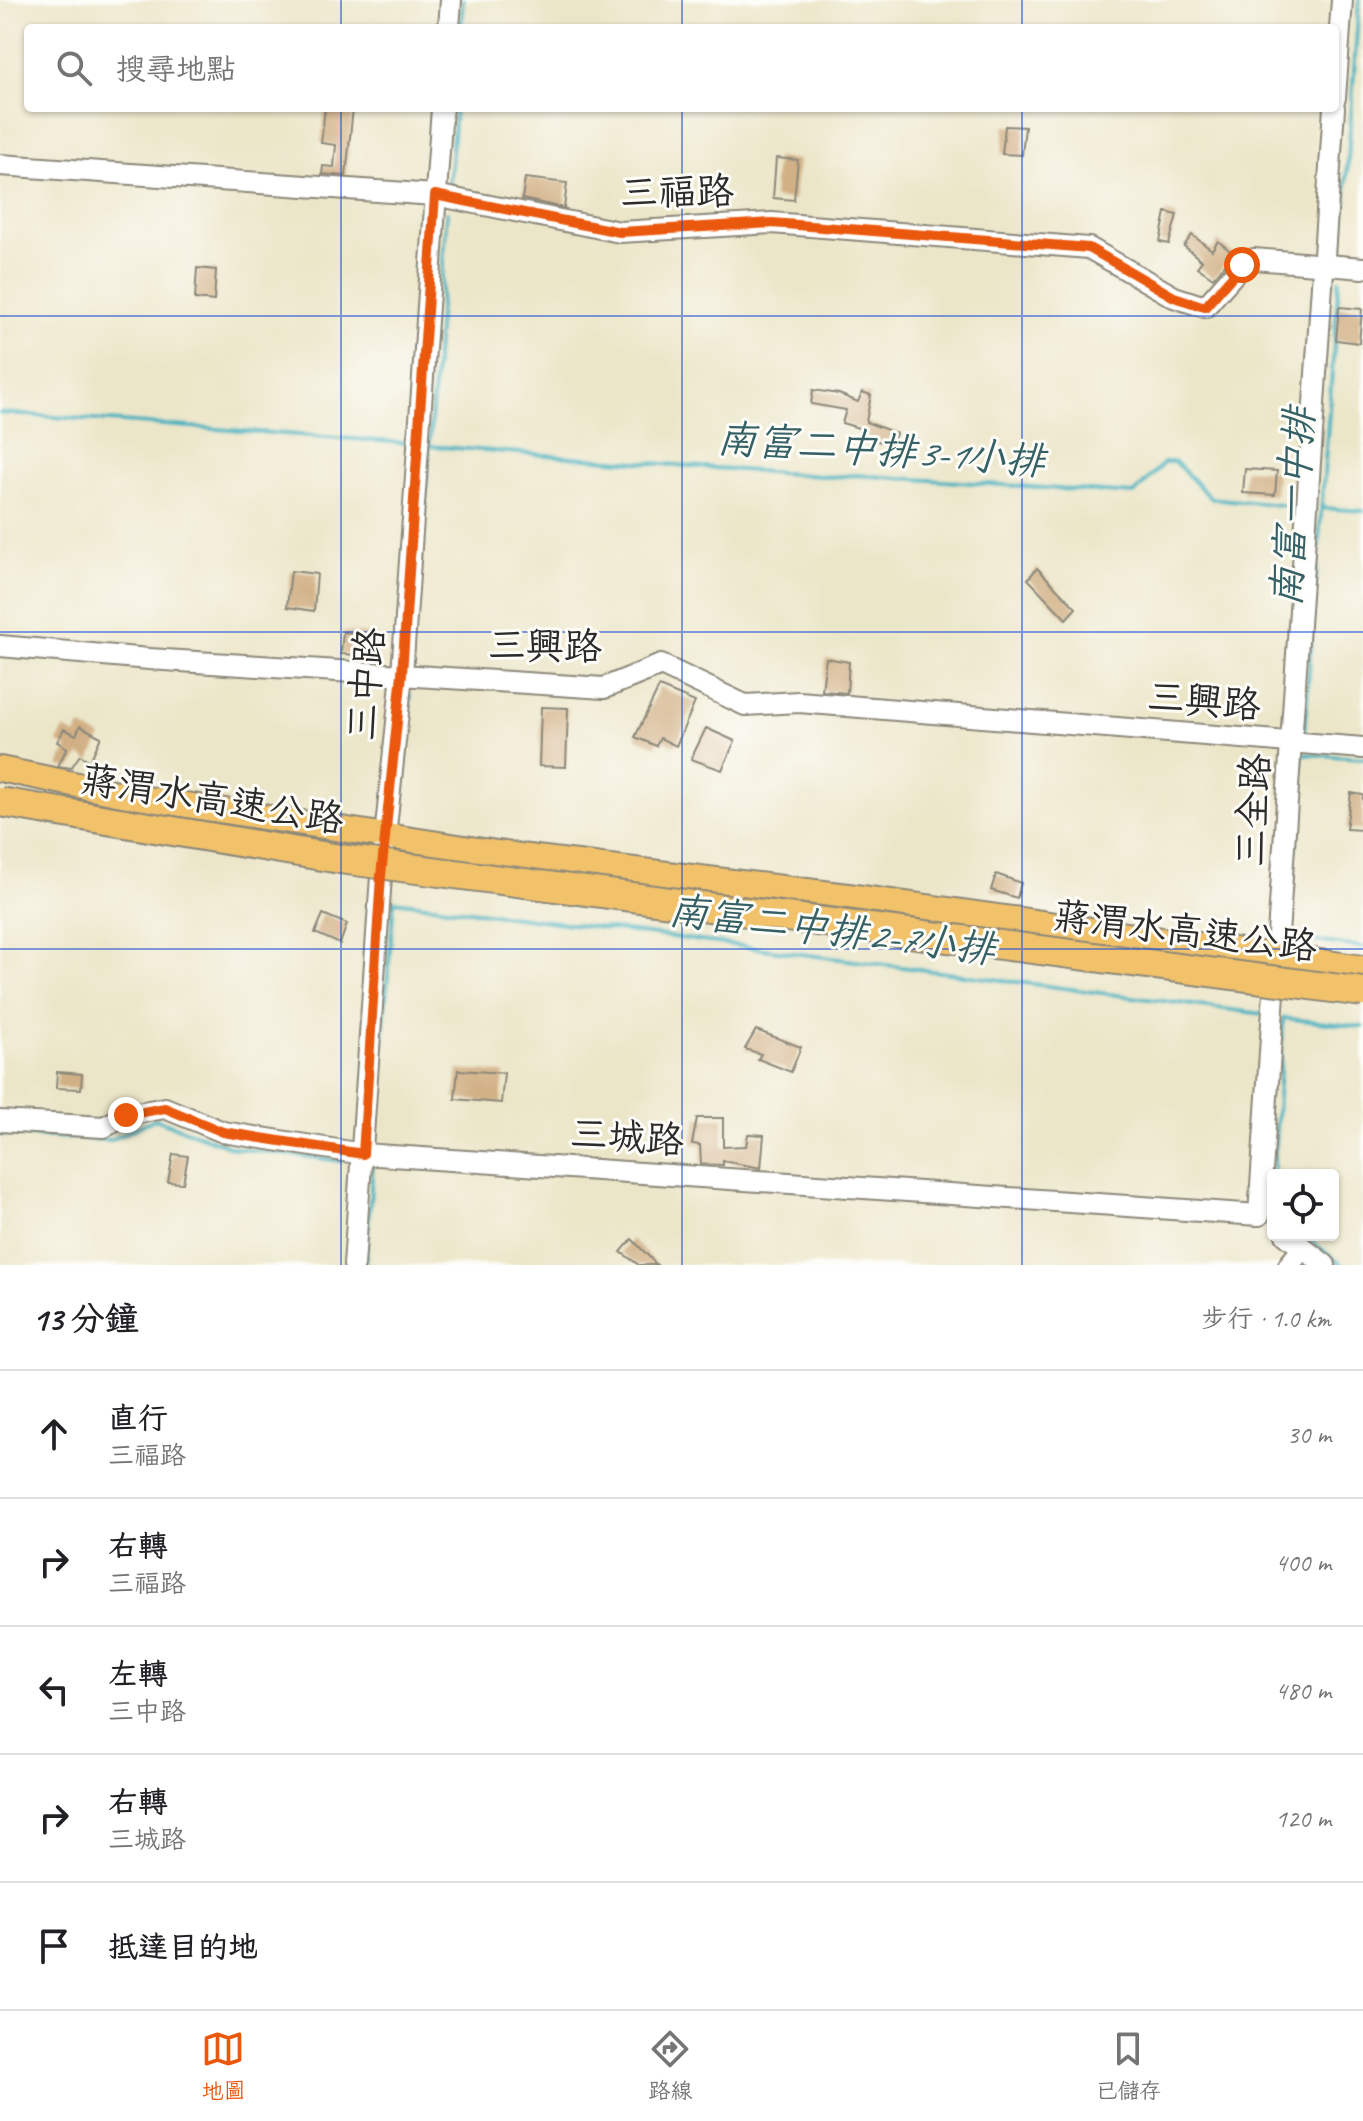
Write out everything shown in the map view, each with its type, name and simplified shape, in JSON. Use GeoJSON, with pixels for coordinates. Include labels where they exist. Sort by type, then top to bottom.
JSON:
{"type":"FeatureCollection","features":[{"type":"Feature","properties":{"kind":"highway","name":"蔣渭水高速公路"},"geometry":{"type":"LineString","coordinates":[[0,788],[320,842],[727,892],[1363,977]]}},
{"type":"Feature","properties":{"kind":"highway","name":"蔣渭水高速公路"},"geometry":{"type":"LineString","coordinates":[[0,802],[340,859],[1363,992]]}},
{"type":"Feature","properties":{"kind":"main road"},"geometry":{"type":"LineString","coordinates":[[0,769],[141,798],[497,853],[848,896],[1363,968]]}},
{"type":"Feature","properties":{"kind":"main road"},"geometry":{"type":"LineString","coordinates":[[0,813],[267,860],[381,876],[971,949],[1363,1002]]}},
{"type":"Feature","properties":{"kind":"street"},"geometry":{"type":"LineString","coordinates":[[449,24],[451,0]]}},
{"type":"Feature","properties":{"kind":"street"},"geometry":{"type":"LineString","coordinates":[[1339,42],[1342,0]]}},
{"type":"Feature","properties":{"kind":"street","name":"三中路"},"geometry":{"type":"LineString","coordinates":[[354,1265],[381,876],[402,674],[442,112]]}},
{"type":"Feature","properties":{"kind":"street","name":"三全路"},"geometry":{"type":"LineString","coordinates":[[1266,1220],[1275,992],[1334,112]]}},
{"type":"Feature","properties":{"kind":"street","name":"三福路"},"geometry":{"type":"LineString","coordinates":[[0,165],[435,195],[620,232],[772,223],[1089,248],[1174,297],[1205,307],[1242,265],[1254,259],[1323,265]]}},
{"type":"Feature","properties":{"kind":"street"},"geometry":{"type":"LineString","coordinates":[[1323,265],[1363,268]]}},
{"type":"Feature","properties":{"kind":"street","name":"三興路"},"geometry":{"type":"LineString","coordinates":[[0,646],[149,659],[604,688],[661,665],[745,705],[799,702],[1363,748]]}},
{"type":"Feature","properties":{"kind":"street","name":"三城路"},"geometry":{"type":"LineString","coordinates":[[0,1121],[104,1127],[126,1115],[165,1108],[223,1132],[363,1154],[1266,1220]]}},
{"type":"Feature","properties":{"kind":"street"},"geometry":{"type":"LineString","coordinates":[[1294,1241],[1325,1265]]}},
{"type":"Feature","properties":{"kind":"street"},"geometry":{"type":"LineString","coordinates":[[1289,1265],[1303,1248]]}},
{"type":"Feature","properties":{"kind":"building"},"geometry":{"type":"Polygon","coordinates":[[[325,112],[353,112],[346,176],[322,174],[323,166],[334,167],[336,145],[321,143],[325,112]]]}},
{"type":"Feature","properties":{"kind":"building"},"geometry":{"type":"Polygon","coordinates":[[[1005,126],[1025,127],[1022,155],[1002,154],[1005,126]]]}},
{"type":"Feature","properties":{"kind":"building"},"geometry":{"type":"Polygon","coordinates":[[[776,158],[798,160],[794,200],[773,198],[776,158]]]}},
{"type":"Feature","properties":{"kind":"building"},"geometry":{"type":"Polygon","coordinates":[[[525,178],[567,183],[564,208],[522,199],[525,178]]]}},
{"type":"Feature","properties":{"kind":"building"},"geometry":{"type":"Polygon","coordinates":[[[1166,212],[1177,215],[1169,244],[1160,242],[1166,212]]]}},
{"type":"Feature","properties":{"kind":"building"},"geometry":{"type":"Polygon","coordinates":[[[1192,235],[1212,250],[1218,241],[1234,254],[1213,278],[1197,267],[1202,261],[1184,246],[1192,235]]]}},
{"type":"Feature","properties":{"kind":"building"},"geometry":{"type":"Polygon","coordinates":[[[197,268],[216,270],[214,301],[195,299],[197,268]]]}},
{"type":"Feature","properties":{"kind":"building"},"geometry":{"type":"Polygon","coordinates":[[[1339,307],[1362,309],[1359,343],[1336,340],[1339,307]]]}},
{"type":"Feature","properties":{"kind":"building"},"geometry":{"type":"Polygon","coordinates":[[[813,390],[839,394],[858,402],[862,392],[871,395],[866,422],[896,433],[892,446],[860,435],[862,429],[842,423],[846,410],[811,404],[813,390]]]}},
{"type":"Feature","properties":{"kind":"building"},"geometry":{"type":"Polygon","coordinates":[[[1245,469],[1277,471],[1275,495],[1243,493],[1245,469]]]}},
{"type":"Feature","properties":{"kind":"building"},"geometry":{"type":"Polygon","coordinates":[[[1037,568],[1076,608],[1066,619],[1028,579],[1037,568]]]}},
{"type":"Feature","properties":{"kind":"building"},"geometry":{"type":"Polygon","coordinates":[[[291,571],[317,574],[314,611],[287,607],[291,571]]]}},
{"type":"Feature","properties":{"kind":"building"},"geometry":{"type":"Polygon","coordinates":[[[343,632],[377,635],[375,656],[341,654],[343,632]]]}},
{"type":"Feature","properties":{"kind":"building"},"geometry":{"type":"Polygon","coordinates":[[[826,658],[849,662],[847,693],[822,691],[826,658]]]}},
{"type":"Feature","properties":{"kind":"building"},"geometry":{"type":"Polygon","coordinates":[[[659,687],[695,702],[676,746],[660,738],[656,746],[635,737],[659,687]]]}},
{"type":"Feature","properties":{"kind":"building"},"geometry":{"type":"Polygon","coordinates":[[[541,707],[568,708],[566,767],[539,766],[541,707]]]}},
{"type":"Feature","properties":{"kind":"building"},"geometry":{"type":"Polygon","coordinates":[[[80,726],[101,737],[90,761],[80,755],[71,768],[58,766],[67,748],[57,742],[64,729],[76,735],[80,726]]]}},
{"type":"Feature","properties":{"kind":"building"},"geometry":{"type":"Polygon","coordinates":[[[706,728],[735,741],[722,770],[691,759],[706,728]]]}},
{"type":"Feature","properties":{"kind":"building"},"geometry":{"type":"Polygon","coordinates":[[[1351,793],[1363,795],[1363,830],[1346,829],[1351,793]]]}},
{"type":"Feature","properties":{"kind":"building"},"geometry":{"type":"Polygon","coordinates":[[[996,874],[1021,883],[1017,898],[991,890],[996,874]]]}},
{"type":"Feature","properties":{"kind":"building"},"geometry":{"type":"Polygon","coordinates":[[[323,914],[347,924],[340,944],[315,933],[323,914]]]}},
{"type":"Feature","properties":{"kind":"building"},"geometry":{"type":"Polygon","coordinates":[[[756,1030],[801,1047],[791,1072],[758,1059],[761,1054],[745,1049],[756,1030]]]}},
{"type":"Feature","properties":{"kind":"building"},"geometry":{"type":"Polygon","coordinates":[[[458,1070],[504,1073],[501,1103],[455,1099],[458,1070]]]}},
{"type":"Feature","properties":{"kind":"building"},"geometry":{"type":"Polygon","coordinates":[[[57,1072],[82,1074],[81,1089],[56,1088],[57,1072]]]}},
{"type":"Feature","properties":{"kind":"building"},"geometry":{"type":"Polygon","coordinates":[[[697,1118],[723,1118],[723,1147],[746,1146],[748,1134],[764,1135],[761,1168],[723,1161],[723,1165],[701,1164],[700,1145],[692,1144],[697,1118]]]}},
{"type":"Feature","properties":{"kind":"building"},"geometry":{"type":"Polygon","coordinates":[[[173,1154],[188,1156],[183,1183],[168,1182],[173,1154]]]}},
{"type":"Feature","properties":{"kind":"building"},"geometry":{"type":"Polygon","coordinates":[[[632,1239],[657,1265],[639,1265],[621,1252],[632,1239]]]}},
{"type":"Feature","properties":{"kind":"waterway"},"geometry":{"type":"LineString","coordinates":[[461,24],[463,0]]}},
{"type":"Feature","properties":{"kind":"waterway","name":"南富一中排"},"geometry":{"type":"LineString","coordinates":[[1341,260],[1359,0]]}},
{"type":"Feature","properties":{"kind":"waterway"},"geometry":{"type":"LineString","coordinates":[[449,191],[455,112]]}},
{"type":"Feature","properties":{"kind":"waterway"},"geometry":{"type":"LineString","coordinates":[[420,565],[447,212]]}},
{"type":"Feature","properties":{"kind":"waterway","name":"南富一中排"},"geometry":{"type":"LineString","coordinates":[[1304,735],[1339,280]]}},
{"type":"Feature","properties":{"kind":"waterway"},"geometry":{"type":"LineString","coordinates":[[0,413],[407,443]]}},
{"type":"Feature","properties":{"kind":"waterway","name":"南富二中排3-1小排"},"geometry":{"type":"LineString","coordinates":[[429,446],[833,477],[855,475],[1134,494],[1165,462],[1175,462],[1211,498],[1299,507]]}},
{"type":"Feature","properties":{"kind":"waterway"},"geometry":{"type":"LineString","coordinates":[[1322,508],[1363,511]]}},
{"type":"Feature","properties":{"kind":"waterway"},"geometry":{"type":"LineString","coordinates":[[400,824],[410,695]]}},
{"type":"Feature","properties":{"kind":"waterway","name":"南富一中排"},"geometry":{"type":"LineString","coordinates":[[1363,758],[1302,754],[1289,938],[1363,947]]}},
{"type":"Feature","properties":{"kind":"waterway","name":"南富二中排2-7小排"},"geometry":{"type":"LineString","coordinates":[[374,1145],[394,901],[1263,1014]]}},
{"type":"Feature","properties":{"kind":"waterway","name":"南富一中排"},"geometry":{"type":"LineString","coordinates":[[1274,1169],[1283,1018],[1363,1027]]}},
{"type":"Feature","properties":{"kind":"waterway"},"geometry":{"type":"LineString","coordinates":[[0,1134],[111,1140],[155,1119],[234,1148],[342,1161]]}},
{"type":"Feature","properties":{"kind":"waterway"},"geometry":{"type":"LineString","coordinates":[[365,1265],[373,1162]]}},
{"type":"Feature","properties":{"kind":"waterway"},"geometry":{"type":"LineString","coordinates":[[1312,1241],[1342,1265]]}},
{"type":"Feature","properties":{"kind":"route"},"geometry":{"type":"LineString","coordinates":[[126,1115],[165,1108],[223,1132],[363,1154],[381,876],[402,674],[435,195],[620,232],[772,223],[1089,248],[1174,297],[1205,307],[1242,265]]}}]}
